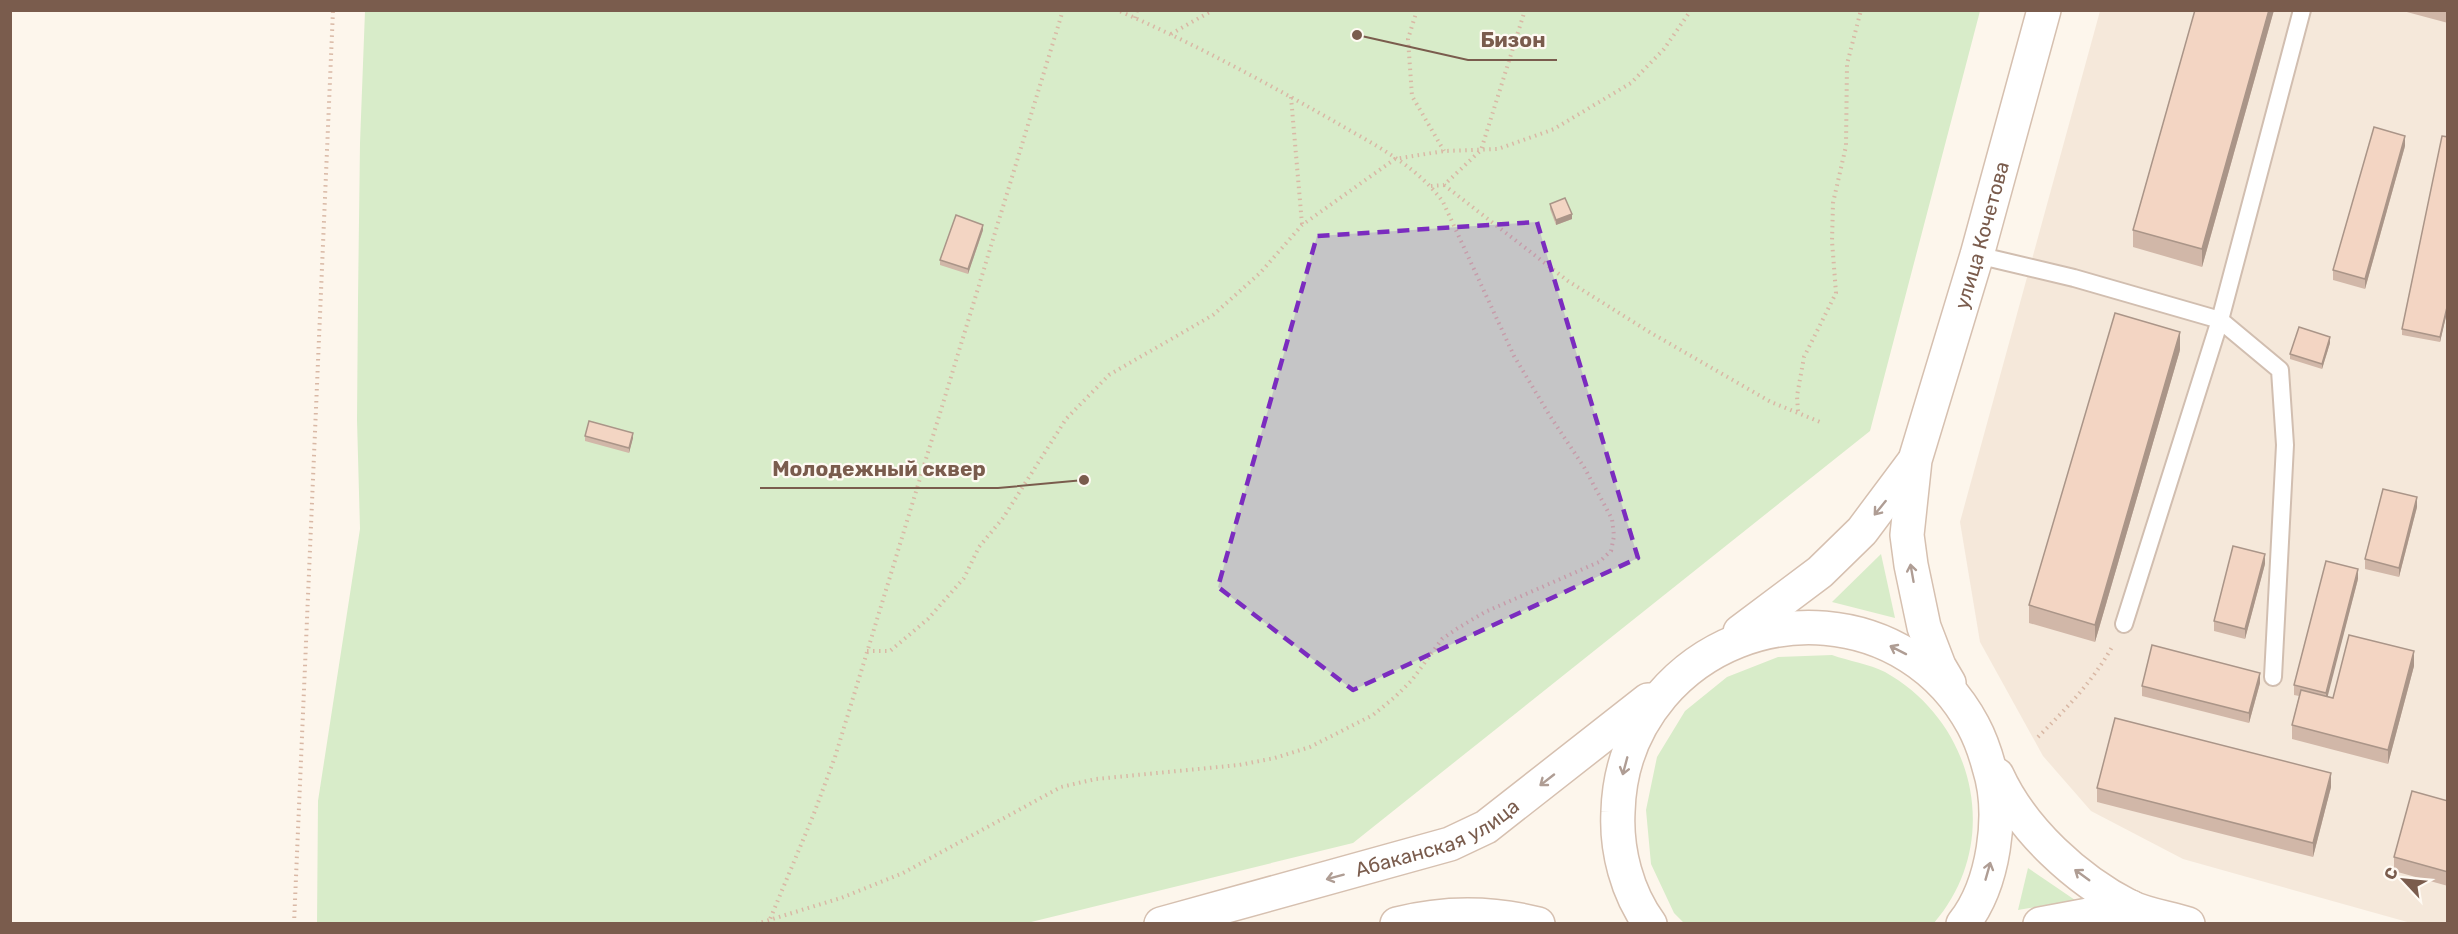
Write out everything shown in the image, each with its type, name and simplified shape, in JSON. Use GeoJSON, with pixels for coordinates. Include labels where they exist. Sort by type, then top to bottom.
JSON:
{"type":"FeatureCollection","features":[{"type":"Feature","properties":{"kind":"main road","name":"улица Кочетова"},"geometry":{"type":"LineString","coordinates":[[1977,732],[1939,666],[1924,627],[1916,595],[1907,535],[1915,460],[1977,255],[2044,10]]}},
{"type":"Feature","properties":{"kind":"main road","name":"улица Кочетова"},"geometry":{"type":"LineString","coordinates":[[1684,672],[1768,613],[1820,572],[1862,531],[1915,460]]}},
{"type":"Feature","properties":{"kind":"main road"},"geometry":{"type":"LineString","coordinates":[[1650,924],[1632,892],[1622,861],[1617,830],[1618,797],[1624,766],[1635,735],[1651,708],[1684,672],[1720,648],[1750,635],[1782,628],[1814,626],[1846,630],[1877,640],[1906,654],[1932,673],[1954,696],[1977,732],[2002,787],[2038,837],[2065,862],[2131,907],[2188,924]]}},
{"type":"Feature","properties":{"kind":"main road","name":"Абаканская улица"},"geometry":{"type":"LineString","coordinates":[[1161,924],[1367,868],[1468,837],[1495,820],[1684,672]]}},
{"type":"Feature","properties":{"kind":"main road"},"geometry":{"type":"LineString","coordinates":[[1963,924],[1983,887],[1993,851],[1997,814],[1992,777],[1977,732]]}},
{"type":"Feature","properties":{"kind":"main road"},"geometry":{"type":"LineString","coordinates":[[2040,924],[2131,907]]}},
{"type":"Feature","properties":{"kind":"main road"},"geometry":{"type":"LineString","coordinates":[[1397,924],[1444,915],[1516,918],[1538,924]]}},
{"type":"Feature","properties":{"kind":"lane"},"geometry":{"type":"LineString","coordinates":[[2124,624],[2220,320],[2301,10]]}},
{"type":"Feature","properties":{"kind":"lane"},"geometry":{"type":"LineString","coordinates":[[1977,255],[2074,279],[2220,320],[2280,370],[2285,445],[2273,677]]}},
{"type":"Feature","properties":{"kind":"path"},"geometry":{"type":"LineString","coordinates":[[294,924],[333,10]]}},
{"type":"Feature","properties":{"kind":"path"},"geometry":{"type":"LineString","coordinates":[[768,924],[835,757],[1063,10]]}},
{"type":"Feature","properties":{"kind":"path"},"geometry":{"type":"LineString","coordinates":[[756,924],[841,897],[903,873],[1061,787],[1095,779],[1239,765],[1275,758],[1311,747],[1373,715],[1412,680],[1442,639],[1458,628],[1485,612],[1599,562],[1611,551],[1614,536],[1612,519],[1584,467],[1514,356],[1443,202],[1431,186],[1395,159],[1291,97],[1118,10]]}},
{"type":"Feature","properties":{"kind":"path"},"geometry":{"type":"LineString","coordinates":[[1135,18],[1137,10]]}},
{"type":"Feature","properties":{"kind":"path"},"geometry":{"type":"LineString","coordinates":[[1170,35],[1213,10]]}},
{"type":"Feature","properties":{"kind":"path"},"geometry":{"type":"LineString","coordinates":[[1417,10],[1408,39],[1412,96],[1444,151]]}},
{"type":"Feature","properties":{"kind":"path"},"geometry":{"type":"LineString","coordinates":[[1431,186],[1444,185],[1481,150],[1525,10]]}},
{"type":"Feature","properties":{"kind":"path"},"geometry":{"type":"LineString","coordinates":[[867,651],[890,651],[928,619],[964,578],[980,547],[1003,518],[1066,419],[1109,375],[1213,315],[1261,272],[1302,225],[1395,159],[1444,151],[1498,149],[1554,129],[1631,82],[1664,49],[1691,10]]}},
{"type":"Feature","properties":{"kind":"path"},"geometry":{"type":"LineString","coordinates":[[1798,411],[1797,396],[1804,357],[1836,293],[1832,241],[1833,203],[1846,146],[1847,64],[1861,10]]}},
{"type":"Feature","properties":{"kind":"path"},"geometry":{"type":"LineString","coordinates":[[1291,97],[1302,225]]}},
{"type":"Feature","properties":{"kind":"path"},"geometry":{"type":"LineString","coordinates":[[1444,185],[1568,280],[1605,304],[1709,368],[1771,402],[1798,411],[1820,422]]}},
{"type":"Feature","properties":{"kind":"path"},"geometry":{"type":"LineString","coordinates":[[2038,737],[2068,707],[2102,665],[2124,624]]}},
{"type":"Feature","properties":{"kind":"highlighted area"},"geometry":{"type":"Polygon","coordinates":[[[1537,222],[1638,558],[1353,690],[1218,587],[1317,236],[1537,222]]]}},
{"type":"Feature","properties":{"kind":"shaded area"},"geometry":{"type":"Polygon","coordinates":[[[2100,11],[2447,11],[2447,923],[2411,923],[2183,859],[2091,811],[2043,756],[1980,642],[1960,522],[2100,11]]]}},
{"type":"Feature","properties":{"kind":"green space"},"geometry":{"type":"Polygon","coordinates":[[[365,11],[1980,11],[1870,431],[1353,843],[1027,923],[317,924],[318,801],[360,529],[357,420],[358,299],[365,11]]]}},
{"type":"Feature","properties":{"kind":"green space"},"geometry":{"type":"Polygon","coordinates":[[[1881,554],[1895,618],[1832,602],[1881,554]]]}},
{"type":"Feature","properties":{"kind":"green space"},"geometry":{"type":"Polygon","coordinates":[[[1832,655],[1885,672],[1916,694],[1941,721],[1959,753],[1970,787],[1973,822],[1968,857],[1955,891],[1934,923],[1684,923],[1674,913],[1651,864],[1646,810],[1657,757],[1685,711],[1727,677],[1778,657],[1832,655]]]}},
{"type":"Feature","properties":{"kind":"green space"},"geometry":{"type":"Polygon","coordinates":[[[2028,868],[2075,900],[2018,910],[2028,868]]]}},
{"type":"Feature","properties":{"kind":"building"},"geometry":{"type":"Polygon","coordinates":[[[2195,10],[2269,10],[2202,249],[2133,230],[2195,10]]]}},
{"type":"Feature","properties":{"kind":"building"},"geometry":{"type":"Polygon","coordinates":[[[2374,127],[2405,136],[2365,279],[2333,270],[2374,127]]]}},
{"type":"Feature","properties":{"kind":"building"},"geometry":{"type":"Polygon","coordinates":[[[2442,136],[2448,137],[2448,303],[2440,337],[2402,329],[2442,136]]]}},
{"type":"Feature","properties":{"kind":"building"},"geometry":{"type":"Polygon","coordinates":[[[1565,198],[1572,214],[1556,220],[1550,204],[1565,198]]]}},
{"type":"Feature","properties":{"kind":"building"},"geometry":{"type":"Polygon","coordinates":[[[956,215],[983,225],[968,269],[940,260],[956,215]]]}},
{"type":"Feature","properties":{"kind":"building"},"geometry":{"type":"Polygon","coordinates":[[[2115,313],[2180,332],[2095,625],[2029,605],[2115,313]]]}},
{"type":"Feature","properties":{"kind":"building"},"geometry":{"type":"Polygon","coordinates":[[[2299,327],[2330,337],[2322,364],[2290,354],[2299,327]]]}},
{"type":"Feature","properties":{"kind":"building"},"geometry":{"type":"Polygon","coordinates":[[[589,421],[633,433],[629,448],[585,436],[589,421]]]}},
{"type":"Feature","properties":{"kind":"building"},"geometry":{"type":"Polygon","coordinates":[[[2383,489],[2417,497],[2399,568],[2365,559],[2383,489]]]}},
{"type":"Feature","properties":{"kind":"building"},"geometry":{"type":"Polygon","coordinates":[[[2233,546],[2265,554],[2245,629],[2214,621],[2233,546]]]}},
{"type":"Feature","properties":{"kind":"building"},"geometry":{"type":"Polygon","coordinates":[[[2326,561],[2358,569],[2326,693],[2294,685],[2326,561]]]}},
{"type":"Feature","properties":{"kind":"building"},"geometry":{"type":"Polygon","coordinates":[[[2349,635],[2414,651],[2388,750],[2292,725],[2301,690],[2333,698],[2349,635]]]}},
{"type":"Feature","properties":{"kind":"building"},"geometry":{"type":"Polygon","coordinates":[[[2152,645],[2260,673],[2249,713],[2142,686],[2152,645]]]}},
{"type":"Feature","properties":{"kind":"building"},"geometry":{"type":"Polygon","coordinates":[[[2115,718],[2331,773],[2313,843],[2097,788],[2115,718]]]}},
{"type":"Feature","properties":{"kind":"building"},"geometry":{"type":"Polygon","coordinates":[[[2412,791],[2448,801],[2448,872],[2394,857],[2412,791]]]}},
{"type":"Feature","properties":{"kind":"place","name":"Бизон"},"geometry":{"type":"Point","coordinates":[1357,35]}},
{"type":"Feature","properties":{"kind":"place","name":"Молодежный сквер"},"geometry":{"type":"Point","coordinates":[1084,480]}}]}
